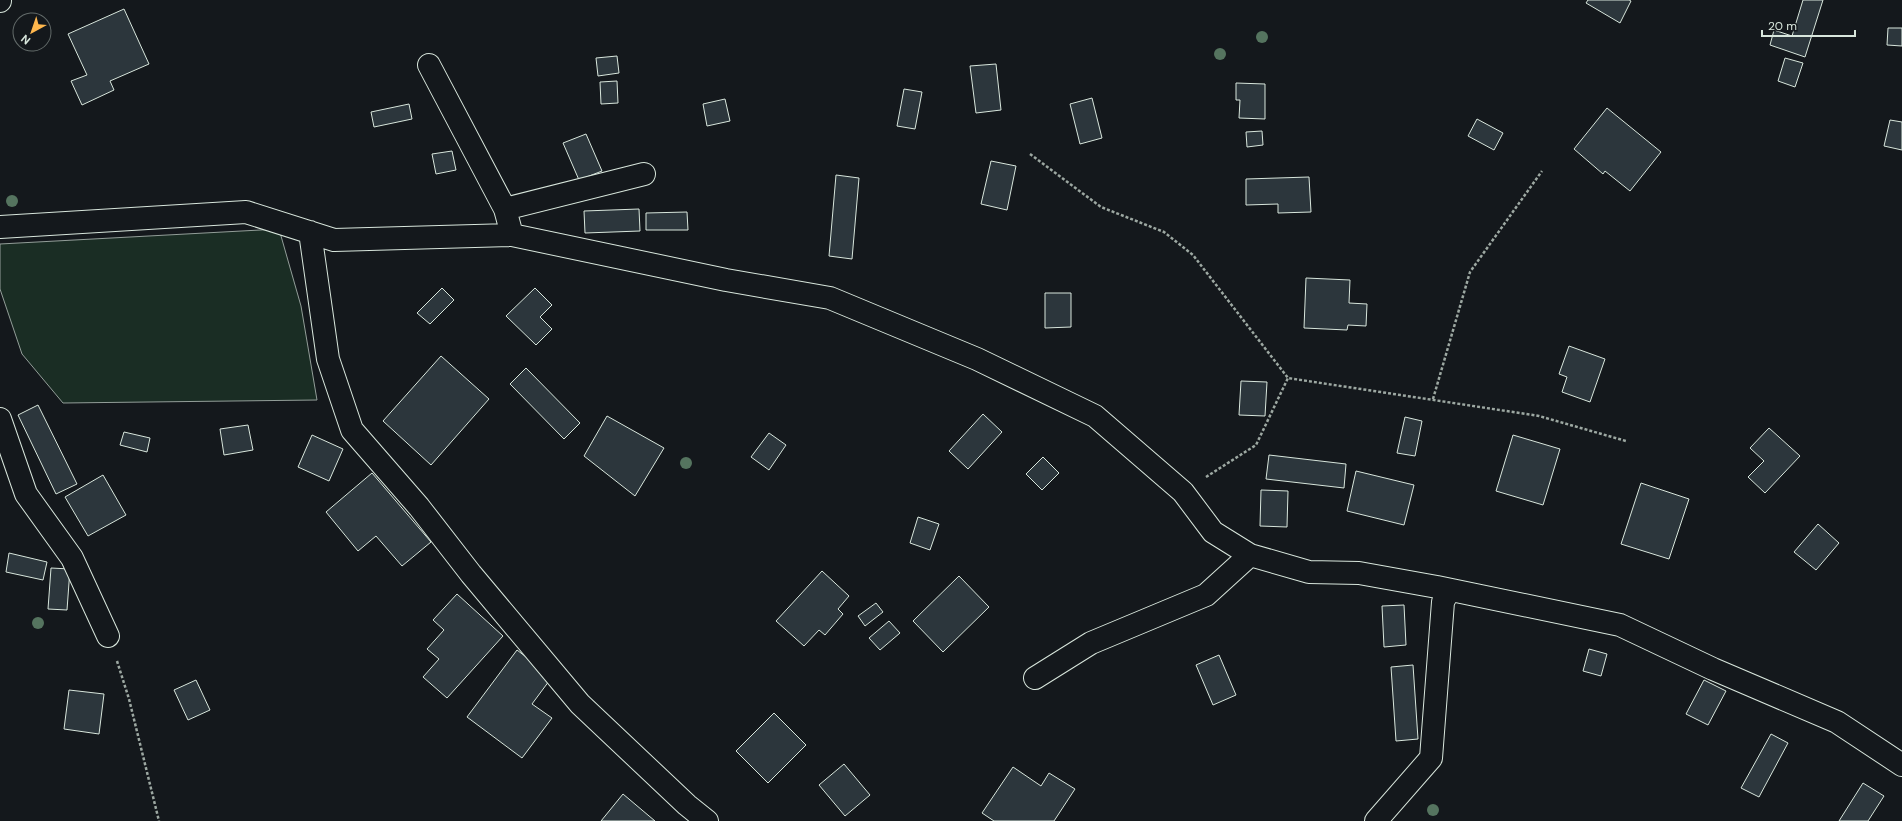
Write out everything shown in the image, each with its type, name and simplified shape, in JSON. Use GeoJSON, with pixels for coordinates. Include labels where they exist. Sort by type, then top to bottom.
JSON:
{"type":"FeatureCollection","features":[{"type":"Feature","properties":{"kind":"street"},"geometry":{"type":"LineString","coordinates":[[429,65],[505,209],[512,235]]}},
{"type":"Feature","properties":{"kind":"street"},"geometry":{"type":"LineString","coordinates":[[505,209],[644,174]]}},
{"type":"Feature","properties":{"kind":"street"},"geometry":{"type":"LineString","coordinates":[[0,228],[246,212],[334,240],[512,235],[726,280],[830,298],[977,359],[1095,416],[1183,492],[1213,532],[1250,556],[1309,572],[1359,573],[1620,625],[1713,669],[1837,722],[1902,765]]}},
{"type":"Feature","properties":{"kind":"street"},"geometry":{"type":"LineString","coordinates":[[310,232],[328,359],[352,430],[419,507],[471,574],[580,704],[687,805],[707,821]]}},
{"type":"Feature","properties":{"kind":"street"},"geometry":{"type":"LineString","coordinates":[[0,419],[26,494],[72,558],[108,636]]}},
{"type":"Feature","properties":{"kind":"street"},"geometry":{"type":"LineString","coordinates":[[1035,678],[1091,643],[1206,595],[1250,556]]}},
{"type":"Feature","properties":{"kind":"street"},"geometry":{"type":"LineString","coordinates":[[1376,821],[1431,758],[1443,602],[1449,590]]}},
{"type":"Feature","properties":{"kind":"path"},"geometry":{"type":"LineString","coordinates":[[1030,154],[1101,207],[1164,232],[1193,255],[1288,378],[1539,416],[1626,441]]}},
{"type":"Feature","properties":{"kind":"path"},"geometry":{"type":"LineString","coordinates":[[1433,400],[1470,272],[1542,171]]}},
{"type":"Feature","properties":{"kind":"path"},"geometry":{"type":"LineString","coordinates":[[1183,492],[1256,445],[1288,378]]}},
{"type":"Feature","properties":{"kind":"path"},"geometry":{"type":"LineString","coordinates":[[108,636],[128,699],[159,821]]}},
{"type":"Feature","properties":{"kind":"green space"},"geometry":{"type":"Polygon","coordinates":[[[279,229],[301,306],[317,400],[63,403],[22,354],[0,289],[0,244],[279,229]]]}},
{"type":"Feature","properties":{"kind":"building"},"geometry":{"type":"Polygon","coordinates":[[[1588,0],[1631,1],[1620,23],[1586,3],[1588,0]]]}},
{"type":"Feature","properties":{"kind":"building"},"geometry":{"type":"Polygon","coordinates":[[[1803,0],[1823,0],[1805,57],[1770,45],[1774,30],[1792,36],[1803,0]]]}},
{"type":"Feature","properties":{"kind":"building"},"geometry":{"type":"Polygon","coordinates":[[[124,9],[149,64],[110,81],[114,90],[82,105],[71,81],[87,75],[68,34],[124,9]]]}},
{"type":"Feature","properties":{"kind":"building"},"geometry":{"type":"Polygon","coordinates":[[[1888,28],[1902,28],[1902,46],[1887,45],[1888,28]]]}},
{"type":"Feature","properties":{"kind":"building"},"geometry":{"type":"Polygon","coordinates":[[[617,56],[619,73],[598,76],[596,58],[617,56]]]}},
{"type":"Feature","properties":{"kind":"building"},"geometry":{"type":"Polygon","coordinates":[[[1785,58],[1803,63],[1795,87],[1778,81],[1785,58]]]}},
{"type":"Feature","properties":{"kind":"building"},"geometry":{"type":"Polygon","coordinates":[[[996,64],[1001,110],[976,113],[970,66],[996,64]]]}},
{"type":"Feature","properties":{"kind":"building"},"geometry":{"type":"Polygon","coordinates":[[[617,81],[618,103],[601,104],[600,82],[617,81]]]}},
{"type":"Feature","properties":{"kind":"building"},"geometry":{"type":"Polygon","coordinates":[[[1236,83],[1265,84],[1265,119],[1239,118],[1240,100],[1236,100],[1236,83]]]}},
{"type":"Feature","properties":{"kind":"building"},"geometry":{"type":"Polygon","coordinates":[[[904,89],[922,92],[915,129],[897,126],[904,89]]]}},
{"type":"Feature","properties":{"kind":"building"},"geometry":{"type":"Polygon","coordinates":[[[1092,98],[1102,138],[1080,144],[1070,104],[1092,98]]]}},
{"type":"Feature","properties":{"kind":"building"},"geometry":{"type":"Polygon","coordinates":[[[725,99],[730,121],[707,126],[703,104],[725,99]]]}},
{"type":"Feature","properties":{"kind":"building"},"geometry":{"type":"Polygon","coordinates":[[[409,104],[412,119],[374,127],[371,112],[409,104]]]}},
{"type":"Feature","properties":{"kind":"building"},"geometry":{"type":"Polygon","coordinates":[[[1607,108],[1661,152],[1630,191],[1605,171],[1603,174],[1574,149],[1607,108]]]}},
{"type":"Feature","properties":{"kind":"building"},"geometry":{"type":"Polygon","coordinates":[[[1477,119],[1503,133],[1494,150],[1468,136],[1477,119]]]}},
{"type":"Feature","properties":{"kind":"building"},"geometry":{"type":"Polygon","coordinates":[[[1890,120],[1902,122],[1902,150],[1884,146],[1890,120]]]}},
{"type":"Feature","properties":{"kind":"building"},"geometry":{"type":"Polygon","coordinates":[[[1262,131],[1263,145],[1247,147],[1246,132],[1262,131]]]}},
{"type":"Feature","properties":{"kind":"building"},"geometry":{"type":"Polygon","coordinates":[[[586,134],[602,171],[579,180],[563,143],[586,134]]]}},
{"type":"Feature","properties":{"kind":"building"},"geometry":{"type":"Polygon","coordinates":[[[452,151],[456,170],[436,174],[432,154],[452,151]]]}},
{"type":"Feature","properties":{"kind":"building"},"geometry":{"type":"Polygon","coordinates":[[[991,161],[1016,166],[1007,210],[981,204],[991,161]]]}},
{"type":"Feature","properties":{"kind":"building"},"geometry":{"type":"Polygon","coordinates":[[[836,175],[859,178],[852,259],[829,256],[836,175]]]}},
{"type":"Feature","properties":{"kind":"building"},"geometry":{"type":"Polygon","coordinates":[[[1309,177],[1311,212],[1278,213],[1278,204],[1246,205],[1246,179],[1309,177]]]}},
{"type":"Feature","properties":{"kind":"building"},"geometry":{"type":"Polygon","coordinates":[[[639,209],[640,231],[585,233],[584,211],[639,209]]]}},
{"type":"Feature","properties":{"kind":"building"},"geometry":{"type":"Polygon","coordinates":[[[687,212],[688,230],[646,230],[646,213],[687,212]]]}},
{"type":"Feature","properties":{"kind":"building"},"geometry":{"type":"Polygon","coordinates":[[[1306,278],[1350,280],[1349,303],[1367,304],[1366,326],[1348,325],[1347,330],[1304,328],[1306,278]]]}},
{"type":"Feature","properties":{"kind":"building"},"geometry":{"type":"Polygon","coordinates":[[[442,288],[454,300],[430,324],[417,313],[442,288]]]}},
{"type":"Feature","properties":{"kind":"building"},"geometry":{"type":"Polygon","coordinates":[[[535,288],[552,305],[540,317],[552,329],[536,345],[506,316],[535,288]]]}},
{"type":"Feature","properties":{"kind":"building"},"geometry":{"type":"Polygon","coordinates":[[[1045,293],[1071,293],[1071,327],[1045,328],[1045,293]]]}},
{"type":"Feature","properties":{"kind":"building"},"geometry":{"type":"Polygon","coordinates":[[[1569,346],[1605,359],[1590,402],[1562,392],[1567,377],[1559,374],[1569,346]]]}},
{"type":"Feature","properties":{"kind":"building"},"geometry":{"type":"Polygon","coordinates":[[[441,356],[489,399],[431,465],[383,421],[441,356]]]}},
{"type":"Feature","properties":{"kind":"building"},"geometry":{"type":"Polygon","coordinates":[[[526,368],[580,423],[564,439],[510,384],[526,368]]]}},
{"type":"Feature","properties":{"kind":"building"},"geometry":{"type":"Polygon","coordinates":[[[1241,381],[1267,382],[1265,416],[1239,415],[1241,381]]]}},
{"type":"Feature","properties":{"kind":"building"},"geometry":{"type":"Polygon","coordinates":[[[38,405],[77,484],[56,494],[18,415],[38,405]]]}},
{"type":"Feature","properties":{"kind":"building"},"geometry":{"type":"Polygon","coordinates":[[[983,414],[1002,432],[968,469],[949,451],[983,414]]]}},
{"type":"Feature","properties":{"kind":"building"},"geometry":{"type":"Polygon","coordinates":[[[607,416],[664,448],[635,496],[584,456],[607,416]]]}},
{"type":"Feature","properties":{"kind":"building"},"geometry":{"type":"Polygon","coordinates":[[[1405,417],[1422,421],[1415,456],[1397,453],[1405,417]]]}},
{"type":"Feature","properties":{"kind":"building"},"geometry":{"type":"Polygon","coordinates":[[[248,425],[253,450],[224,455],[220,429],[248,425]]]}},
{"type":"Feature","properties":{"kind":"building"},"geometry":{"type":"Polygon","coordinates":[[[1769,428],[1800,456],[1765,493],[1748,477],[1764,461],[1750,448],[1769,428]]]}},
{"type":"Feature","properties":{"kind":"building"},"geometry":{"type":"Polygon","coordinates":[[[124,432],[150,438],[147,452],[120,445],[124,432]]]}},
{"type":"Feature","properties":{"kind":"building"},"geometry":{"type":"Polygon","coordinates":[[[769,433],[786,445],[769,470],[751,457],[769,433]]]}},
{"type":"Feature","properties":{"kind":"building"},"geometry":{"type":"Polygon","coordinates":[[[312,435],[343,449],[329,481],[298,467],[312,435]]]}},
{"type":"Feature","properties":{"kind":"building"},"geometry":{"type":"Polygon","coordinates":[[[1513,435],[1560,449],[1543,505],[1496,491],[1513,435]]]}},
{"type":"Feature","properties":{"kind":"building"},"geometry":{"type":"Polygon","coordinates":[[[1269,455],[1346,464],[1344,488],[1266,479],[1269,455]]]}},
{"type":"Feature","properties":{"kind":"building"},"geometry":{"type":"Polygon","coordinates":[[[1043,457],[1059,473],[1042,490],[1026,474],[1043,457]]]}},
{"type":"Feature","properties":{"kind":"building"},"geometry":{"type":"Polygon","coordinates":[[[1356,471],[1414,485],[1404,525],[1347,511],[1356,471]]]}},
{"type":"Feature","properties":{"kind":"building"},"geometry":{"type":"Polygon","coordinates":[[[372,473],[431,542],[402,566],[376,536],[358,551],[326,512],[372,473]]]}},
{"type":"Feature","properties":{"kind":"building"},"geometry":{"type":"Polygon","coordinates":[[[103,475],[126,515],[88,536],[65,497],[103,475]]]}},
{"type":"Feature","properties":{"kind":"building"},"geometry":{"type":"Polygon","coordinates":[[[1641,483],[1689,499],[1669,559],[1621,544],[1641,483]]]}},
{"type":"Feature","properties":{"kind":"building"},"geometry":{"type":"Polygon","coordinates":[[[1261,490],[1288,491],[1287,527],[1260,526],[1261,490]]]}},
{"type":"Feature","properties":{"kind":"building"},"geometry":{"type":"Polygon","coordinates":[[[918,517],[939,524],[930,550],[910,543],[918,517]]]}},
{"type":"Feature","properties":{"kind":"building"},"geometry":{"type":"Polygon","coordinates":[[[1818,524],[1839,543],[1816,570],[1794,552],[1818,524]]]}},
{"type":"Feature","properties":{"kind":"building"},"geometry":{"type":"Polygon","coordinates":[[[9,553],[47,562],[43,580],[6,572],[9,553]]]}},
{"type":"Feature","properties":{"kind":"building"},"geometry":{"type":"Polygon","coordinates":[[[51,568],[70,569],[67,610],[48,609],[51,568]]]}},
{"type":"Feature","properties":{"kind":"building"},"geometry":{"type":"Polygon","coordinates":[[[822,571],[849,596],[838,609],[843,614],[825,635],[819,630],[804,646],[776,621],[822,571]]]}},
{"type":"Feature","properties":{"kind":"building"},"geometry":{"type":"Polygon","coordinates":[[[959,576],[989,607],[943,652],[913,621],[959,576]]]}},
{"type":"Feature","properties":{"kind":"building"},"geometry":{"type":"Polygon","coordinates":[[[457,594],[503,636],[447,698],[423,677],[439,659],[427,649],[444,630],[433,620],[457,594]]]}},
{"type":"Feature","properties":{"kind":"building"},"geometry":{"type":"Polygon","coordinates":[[[876,603],[883,612],[865,626],[858,616],[876,603]]]}},
{"type":"Feature","properties":{"kind":"building"},"geometry":{"type":"Polygon","coordinates":[[[1404,605],[1406,645],[1384,647],[1382,606],[1404,605]]]}},
{"type":"Feature","properties":{"kind":"building"},"geometry":{"type":"Polygon","coordinates":[[[889,621],[900,633],[880,650],[869,638],[889,621]]]}},
{"type":"Feature","properties":{"kind":"building"},"geometry":{"type":"Polygon","coordinates":[[[1589,649],[1607,654],[1601,676],[1583,671],[1589,649]]]}},
{"type":"Feature","properties":{"kind":"building"},"geometry":{"type":"Polygon","coordinates":[[[517,650],[552,677],[532,704],[552,718],[522,758],[467,717],[517,650]]]}},
{"type":"Feature","properties":{"kind":"building"},"geometry":{"type":"Polygon","coordinates":[[[1219,655],[1236,695],[1213,705],[1196,665],[1219,655]]]}},
{"type":"Feature","properties":{"kind":"building"},"geometry":{"type":"Polygon","coordinates":[[[1413,665],[1418,739],[1396,741],[1391,667],[1413,665]]]}},
{"type":"Feature","properties":{"kind":"building"},"geometry":{"type":"Polygon","coordinates":[[[196,680],[210,710],[188,720],[174,690],[196,680]]]}},
{"type":"Feature","properties":{"kind":"building"},"geometry":{"type":"Polygon","coordinates":[[[1704,680],[1726,691],[1708,725],[1686,714],[1704,680]]]}},
{"type":"Feature","properties":{"kind":"building"},"geometry":{"type":"Polygon","coordinates":[[[69,690],[104,694],[99,734],[64,729],[69,690]]]}},
{"type":"Feature","properties":{"kind":"building"},"geometry":{"type":"Polygon","coordinates":[[[774,713],[806,745],[768,783],[736,751],[774,713]]]}},
{"type":"Feature","properties":{"kind":"building"},"geometry":{"type":"Polygon","coordinates":[[[1771,734],[1788,743],[1759,797],[1741,788],[1771,734]]]}},
{"type":"Feature","properties":{"kind":"building"},"geometry":{"type":"Polygon","coordinates":[[[844,764],[870,795],[845,816],[819,785],[844,764]]]}},
{"type":"Feature","properties":{"kind":"building"},"geometry":{"type":"Polygon","coordinates":[[[1013,767],[1041,786],[1049,773],[1075,789],[1054,821],[994,821],[982,813],[1013,767]]]}},
{"type":"Feature","properties":{"kind":"building"},"geometry":{"type":"Polygon","coordinates":[[[1863,783],[1884,796],[1868,821],[1839,821],[1863,783]]]}},
{"type":"Feature","properties":{"kind":"building"},"geometry":{"type":"Polygon","coordinates":[[[623,794],[655,821],[601,821],[623,794]]]}}]}
